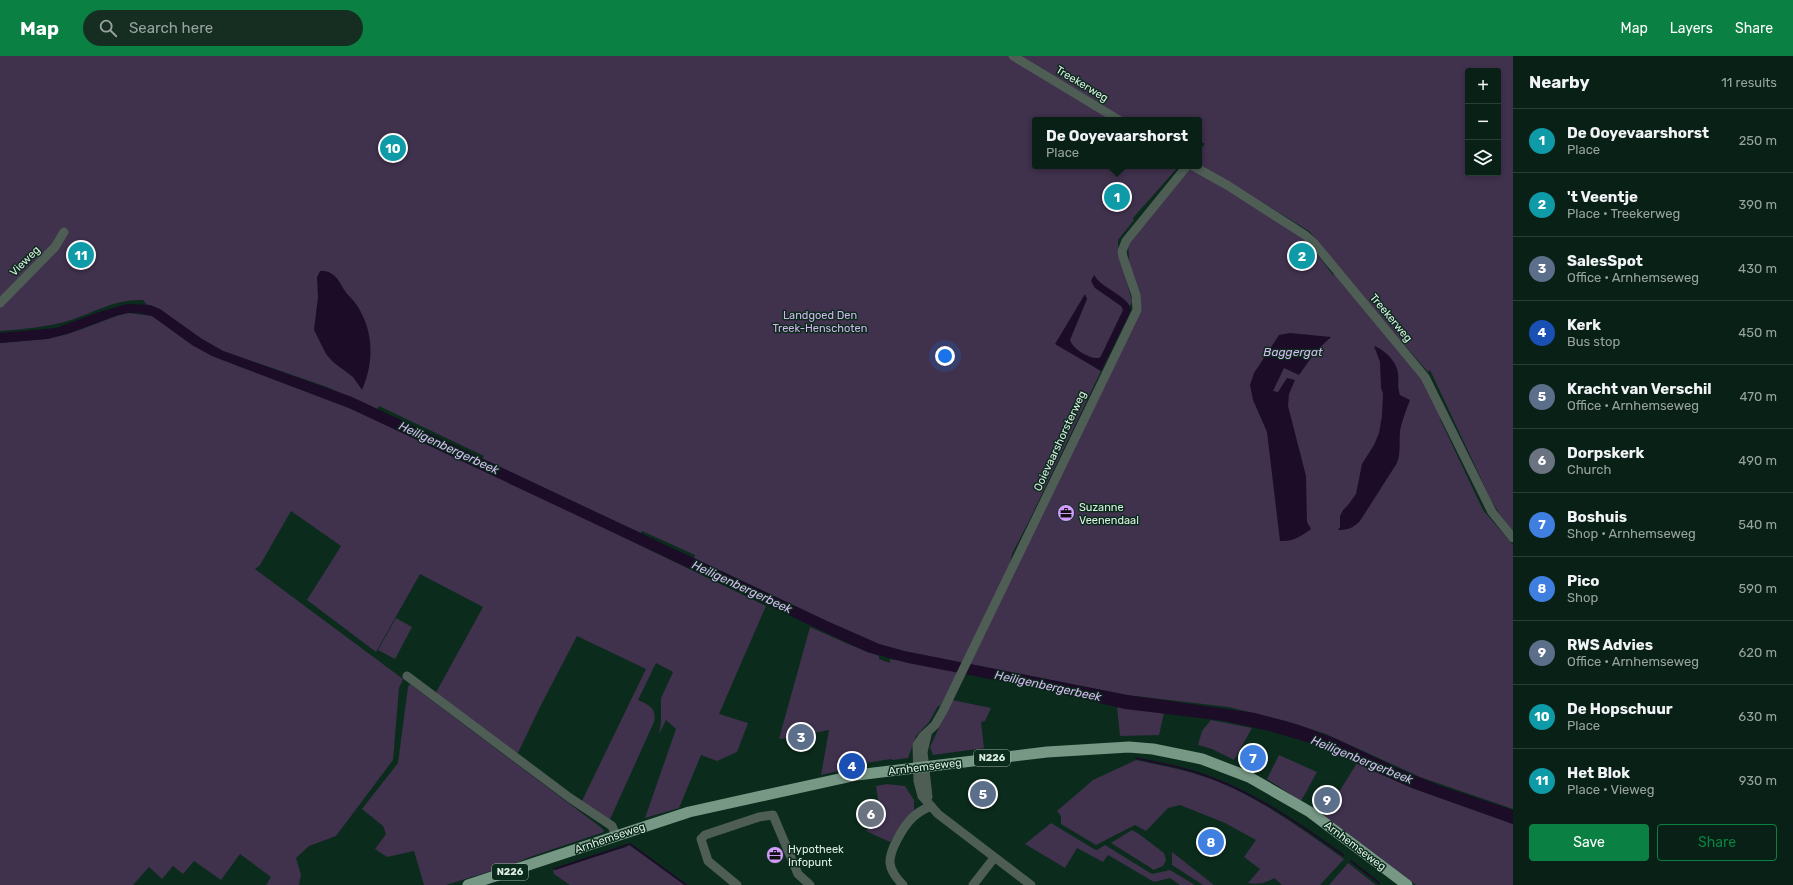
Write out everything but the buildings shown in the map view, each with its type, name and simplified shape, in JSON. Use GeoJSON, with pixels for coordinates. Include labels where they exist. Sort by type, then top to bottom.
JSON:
{"type":"FeatureCollection","features":[{"type":"Feature","properties":{"kind":"main road","name":"Arnhemseweg"},"geometry":{"type":"LineString","coordinates":[[468,885],[689,812],[777,791],[857,775],[1047,752],[1113,747],[1153,749],[1202,759],[1249,777],[1310,812],[1407,885]]}},
{"type":"Feature","properties":{"kind":"street","name":"Treekerweg"},"geometry":{"type":"LineString","coordinates":[[1013,56],[1114,117]]}},
{"type":"Feature","properties":{"kind":"street","name":"Ooievaarshorsterweg"},"geometry":{"type":"LineString","coordinates":[[1032,885],[994,858],[938,814],[922,796],[921,768],[917,745],[939,718],[967,663],[1137,310],[1136,295],[1123,257],[1126,241],[1185,169]]}},
{"type":"Feature","properties":{"kind":"street","name":"Treekerweg"},"geometry":{"type":"LineString","coordinates":[[1198,169],[1233,189],[1305,235],[1314,243],[1425,377],[1492,512],[1513,538]]}},
{"type":"Feature","properties":{"kind":"street","name":"Vieweg"},"geometry":{"type":"LineString","coordinates":[[0,303],[55,247],[64,232]]}},
{"type":"Feature","properties":{"kind":"street"},"geometry":{"type":"LineString","coordinates":[[407,676],[570,798],[612,826],[616,836]]}},
{"type":"Feature","properties":{"kind":"street"},"geometry":{"type":"LineString","coordinates":[[899,884],[890,863],[894,849],[900,835],[912,818],[922,810],[931,806]]}},
{"type":"Feature","properties":{"kind":"street"},"geometry":{"type":"LineString","coordinates":[[736,885],[708,861],[701,842],[702,837],[759,817],[772,815],[798,874],[810,885]]}},
{"type":"Feature","properties":{"kind":"street"},"geometry":{"type":"LineString","coordinates":[[973,885],[994,858]]}},
{"type":"Feature","properties":{"kind":"green space","name":"Landgoed Den Treek-Henschoten"},"geometry":{"type":"Polygon","coordinates":[[[0,56],[1009,56],[1110,117],[1032,117],[1032,169],[1176,169],[1133,218],[1134,220],[1118,240],[1118,248],[1132,302],[1096,368],[1101,371],[1012,554],[1010,564],[963,663],[904,651],[879,644],[829,622],[694,558],[695,555],[642,531],[641,533],[482,459],[484,456],[379,406],[377,409],[327,387],[223,351],[150,305],[147,305],[143,300],[133,300],[114,304],[71,320],[54,324],[0,331],[0,56]]]}},
{"type":"Feature","properties":{"kind":"green space"},"geometry":{"type":"Polygon","coordinates":[[[1021,56],[1513,56],[1513,531],[1491,500],[1430,370],[1428,372],[1354,287],[1309,231],[1202,166],[1202,148],[1205,144],[1202,142],[1202,117],[1122,117],[1021,56]]]}},
{"type":"Feature","properties":{"kind":"green space"},"geometry":{"type":"Polygon","coordinates":[[[1190,169],[1193,169],[1280,221],[1307,241],[1333,275],[1336,272],[1410,358],[1445,419],[1440,419],[1483,510],[1513,545],[1513,809],[1420,777],[1326,734],[1286,721],[1228,707],[1127,695],[970,664],[1139,304],[1129,261],[1128,243],[1190,169]]]}},
{"type":"Feature","properties":{"kind":"green space"},"geometry":{"type":"Polygon","coordinates":[[[128,313],[152,316],[212,356],[349,408],[444,451],[766,606],[719,714],[748,723],[737,752],[717,761],[701,755],[679,808],[645,818],[676,729],[666,720],[659,734],[661,723],[661,698],[673,672],[656,663],[638,700],[649,705],[653,710],[655,717],[654,722],[607,826],[580,805],[646,669],[577,636],[516,757],[434,696],[483,607],[420,574],[376,652],[307,600],[341,546],[291,511],[260,565],[255,569],[403,679],[399,688],[393,760],[336,836],[309,846],[296,858],[301,875],[299,885],[266,885],[271,877],[240,854],[221,880],[194,861],[183,874],[173,866],[162,879],[149,867],[133,885],[0,885],[0,343],[59,336],[75,332],[128,313]]]}},
{"type":"Feature","properties":{"kind":"green space"},"geometry":{"type":"Polygon","coordinates":[[[396,618],[412,627],[395,659],[378,650],[396,618]]]}},
{"type":"Feature","properties":{"kind":"green space"},"geometry":{"type":"Polygon","coordinates":[[[810,627],[879,656],[879,659],[890,663],[890,659],[958,672],[940,706],[938,706],[929,722],[916,736],[908,758],[891,759],[848,766],[846,769],[821,775],[829,730],[798,737],[779,739],[810,627]]]}},
{"type":"Feature","properties":{"kind":"green space"},"geometry":{"type":"Polygon","coordinates":[[[410,684],[603,829],[604,832],[527,858],[517,863],[446,885],[424,885],[414,851],[387,857],[375,849],[386,834],[383,826],[362,809],[398,763],[408,687],[410,684]]]}},
{"type":"Feature","properties":{"kind":"green space"},"geometry":{"type":"Polygon","coordinates":[[[952,700],[991,708],[985,721],[981,722],[984,748],[933,755],[930,747],[952,700]]]}},
{"type":"Feature","properties":{"kind":"green space"},"geometry":{"type":"Polygon","coordinates":[[[1117,707],[1164,713],[1159,735],[1120,736],[1117,707]]]}},
{"type":"Feature","properties":{"kind":"green space"},"geometry":{"type":"Polygon","coordinates":[[[1211,720],[1252,728],[1234,760],[1212,749],[1198,745],[1202,731],[1211,720]]]}},
{"type":"Feature","properties":{"kind":"green space"},"geometry":{"type":"Polygon","coordinates":[[[1279,755],[1317,772],[1301,801],[1267,779],[1279,755]]]}},
{"type":"Feature","properties":{"kind":"green space"},"geometry":{"type":"Polygon","coordinates":[[[1136,760],[1199,775],[1236,790],[1268,807],[1314,837],[1344,859],[1320,885],[1282,885],[1274,878],[1261,883],[1251,884],[1248,883],[1260,869],[1244,857],[1256,840],[1225,823],[1180,805],[1168,808],[1146,831],[1135,825],[1096,845],[1061,824],[1061,816],[1057,811],[1093,780],[1136,760]]]}},
{"type":"Feature","properties":{"kind":"green space"},"geometry":{"type":"Polygon","coordinates":[[[1357,763],[1412,788],[1513,824],[1513,885],[1416,885],[1324,816],[1357,763]]]}},
{"type":"Feature","properties":{"kind":"green space"},"geometry":{"type":"Polygon","coordinates":[[[887,784],[905,786],[914,800],[914,810],[890,842],[866,831],[879,816],[876,786],[887,784]]]}},
{"type":"Feature","properties":{"kind":"green space"},"geometry":{"type":"Polygon","coordinates":[[[1051,823],[1094,849],[1097,850],[1105,845],[1152,874],[1170,870],[1195,885],[1180,885],[1170,878],[1154,882],[1108,855],[1103,862],[1077,848],[1065,868],[1025,844],[1051,823]]]}},
{"type":"Feature","properties":{"kind":"green space"},"geometry":{"type":"Polygon","coordinates":[[[1132,830],[1164,853],[1166,860],[1163,866],[1153,870],[1111,843],[1132,830]]]}},
{"type":"Feature","properties":{"kind":"green space"},"geometry":{"type":"Polygon","coordinates":[[[628,844],[685,885],[570,885],[554,874],[553,870],[626,847],[628,844]]]}},
{"type":"Feature","properties":{"kind":"green space"},"geometry":{"type":"Polygon","coordinates":[[[1172,852],[1214,885],[1203,885],[1172,865],[1172,852]]]}},
{"type":"Feature","properties":{"kind":"green space"},"geometry":{"type":"Polygon","coordinates":[[[1348,863],[1376,885],[1329,885],[1348,863]]]}},
{"type":"Feature","properties":{"kind":"water"},"geometry":{"type":"Polygon","coordinates":[[[320,271],[331,273],[337,278],[345,291],[355,302],[367,327],[370,359],[369,369],[362,390],[353,377],[333,362],[326,354],[314,330],[318,297],[317,277],[320,271]]]}},
{"type":"Feature","properties":{"kind":"water"},"geometry":{"type":"Polygon","coordinates":[[[1094,275],[1103,284],[1121,296],[1129,305],[1131,310],[1101,371],[1055,344],[1085,294],[1087,299],[1070,340],[1074,347],[1086,355],[1095,358],[1099,358],[1101,356],[1123,310],[1121,306],[1095,288],[1091,281],[1094,275]]]}},
{"type":"Feature","properties":{"kind":"water","name":"Heiligenbergerbeek"},"geometry":{"type":"Polygon","coordinates":[[[127,304],[150,305],[160,309],[202,339],[223,351],[352,397],[829,622],[879,644],[904,651],[1127,695],[1255,713],[1299,725],[1336,739],[1406,772],[1441,786],[1513,810],[1513,824],[1412,788],[1310,743],[1269,731],[1225,721],[1125,709],[1021,685],[908,663],[867,652],[349,408],[212,356],[192,345],[152,316],[138,313],[128,313],[48,339],[0,343],[0,333],[56,328],[99,312],[127,304]]]}},
{"type":"Feature","properties":{"kind":"water","name":"Baggergat"},"geometry":{"type":"Polygon","coordinates":[[[1290,333],[1331,337],[1316,351],[1299,375],[1284,368],[1273,391],[1278,392],[1287,378],[1295,380],[1289,394],[1288,406],[1306,476],[1307,522],[1311,529],[1293,539],[1280,541],[1267,432],[1253,400],[1250,385],[1254,373],[1279,335],[1290,333]]]}},
{"type":"Feature","properties":{"kind":"water"},"geometry":{"type":"Polygon","coordinates":[[[1374,346],[1382,350],[1393,360],[1398,373],[1398,387],[1400,395],[1410,400],[1400,431],[1397,463],[1360,521],[1350,528],[1338,530],[1340,527],[1340,516],[1356,494],[1362,464],[1374,445],[1379,433],[1382,416],[1383,393],[1381,388],[1380,362],[1374,346]]]}},
{"type":"Feature","properties":{"kind":"waterway"},"geometry":{"type":"LineString","coordinates":[[1136,758],[1175,766],[1237,788],[1274,808],[1343,855]]}},
{"type":"Feature","properties":{"kind":"waterway"},"geometry":{"type":"LineString","coordinates":[[555,869],[630,844],[686,885]]}},
{"type":"Feature","properties":{"kind":"waterway"},"geometry":{"type":"LineString","coordinates":[[1351,861],[1379,883]]}},
{"type":"Feature","properties":{"kind":"place","name":"De Hopschuur"},"geometry":{"type":"Point","coordinates":[393,148]}},
{"type":"Feature","properties":{"kind":"place","name":"De Ooyevaarshorst"},"geometry":{"type":"Point","coordinates":[1117,197]}},
{"type":"Feature","properties":{"kind":"place","name":"Het Blok"},"geometry":{"type":"Point","coordinates":[81,255]}},
{"type":"Feature","properties":{"kind":"place","name":"'t Veentje"},"geometry":{"type":"Point","coordinates":[1302,256]}},
{"type":"Feature","properties":{"kind":"place","name":"Suzanne Veenendaal"},"geometry":{"type":"Point","coordinates":[1066,513]}},
{"type":"Feature","properties":{"kind":"place","name":"SalesSpot"},"geometry":{"type":"Point","coordinates":[801,737]}},
{"type":"Feature","properties":{"kind":"place","name":"Boshuis"},"geometry":{"type":"Point","coordinates":[1253,758]}},
{"type":"Feature","properties":{"kind":"place","name":"Kerk"},"geometry":{"type":"Point","coordinates":[852,766]}},
{"type":"Feature","properties":{"kind":"place","name":"Kracht van Verschil"},"geometry":{"type":"Point","coordinates":[983,794]}},
{"type":"Feature","properties":{"kind":"place","name":"RWS Advies"},"geometry":{"type":"Point","coordinates":[1327,800]}},
{"type":"Feature","properties":{"kind":"place","name":"Dorpskerk"},"geometry":{"type":"Point","coordinates":[871,814]}},
{"type":"Feature","properties":{"kind":"place","name":"Pico"},"geometry":{"type":"Point","coordinates":[1211,842]}},
{"type":"Feature","properties":{"kind":"place","name":"Hypotheek Infopunt"},"geometry":{"type":"Point","coordinates":[775,855]}}]}
